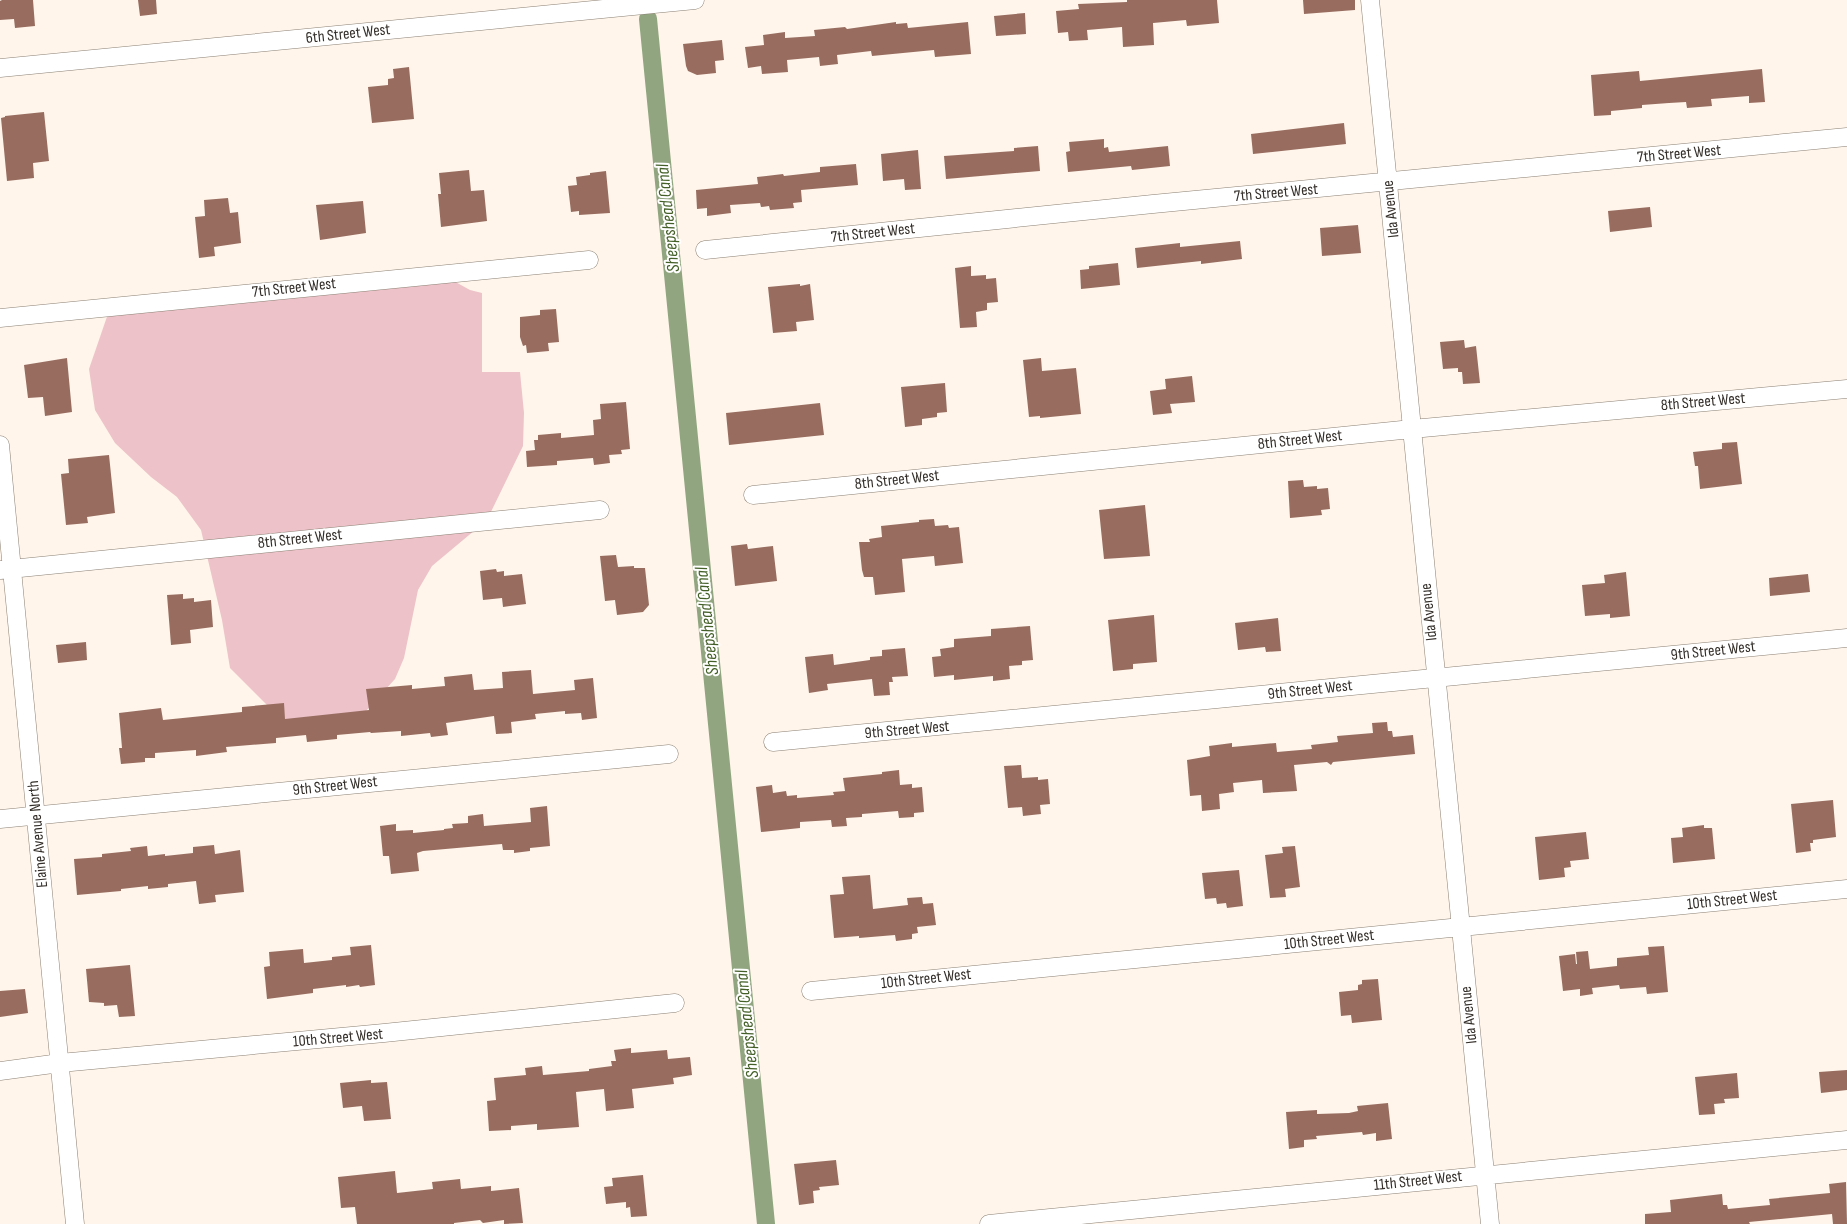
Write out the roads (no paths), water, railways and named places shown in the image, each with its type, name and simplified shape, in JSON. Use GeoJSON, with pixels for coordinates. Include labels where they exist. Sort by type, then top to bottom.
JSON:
{"type":"FeatureCollection","features":[{"type":"Feature","properties":{"kind":"street","name":"6th Street West"},"geometry":{"type":"LineString","coordinates":[[0,68],[695,0]]}},
{"type":"Feature","properties":{"kind":"street","name":"Ida Avenue"},"geometry":{"type":"LineString","coordinates":[[1370,0],[1490,1224]]}},
{"type":"Feature","properties":{"kind":"street","name":"7th Street West"},"geometry":{"type":"LineString","coordinates":[[705,250],[1847,136]]}},
{"type":"Feature","properties":{"kind":"street","name":"7th Street West"},"geometry":{"type":"LineString","coordinates":[[0,318],[589,260]]}},
{"type":"Feature","properties":{"kind":"street","name":"8th Street West"},"geometry":{"type":"LineString","coordinates":[[753,495],[1412,429],[1847,389]]}},
{"type":"Feature","properties":{"kind":"street","name":"Elaine Avenue North"},"geometry":{"type":"LineString","coordinates":[[0,445],[6,569],[36,815],[76,1224]]}},
{"type":"Feature","properties":{"kind":"street","name":"8th Street West"},"geometry":{"type":"LineString","coordinates":[[6,569],[600,510]]}},
{"type":"Feature","properties":{"kind":"street","name":"9th Street West"},"geometry":{"type":"LineString","coordinates":[[773,742],[1847,638]]}},
{"type":"Feature","properties":{"kind":"street","name":"9th Street West"},"geometry":{"type":"LineString","coordinates":[[0,819],[669,754]]}},
{"type":"Feature","properties":{"kind":"street","name":"10th Street West"},"geometry":{"type":"LineString","coordinates":[[811,991],[1847,889]]}},
{"type":"Feature","properties":{"kind":"street","name":"10th Street West"},"geometry":{"type":"LineString","coordinates":[[0,1070],[675,1003]]}},
{"type":"Feature","properties":{"kind":"street","name":"11th Street West"},"geometry":{"type":"LineString","coordinates":[[989,1224],[1847,1140]]}},
{"type":"Feature","properties":{"kind":"waterway","name":"Sheepshead Canal"},"geometry":{"type":"LineString","coordinates":[[648,19],[766,1224]]}}]}
